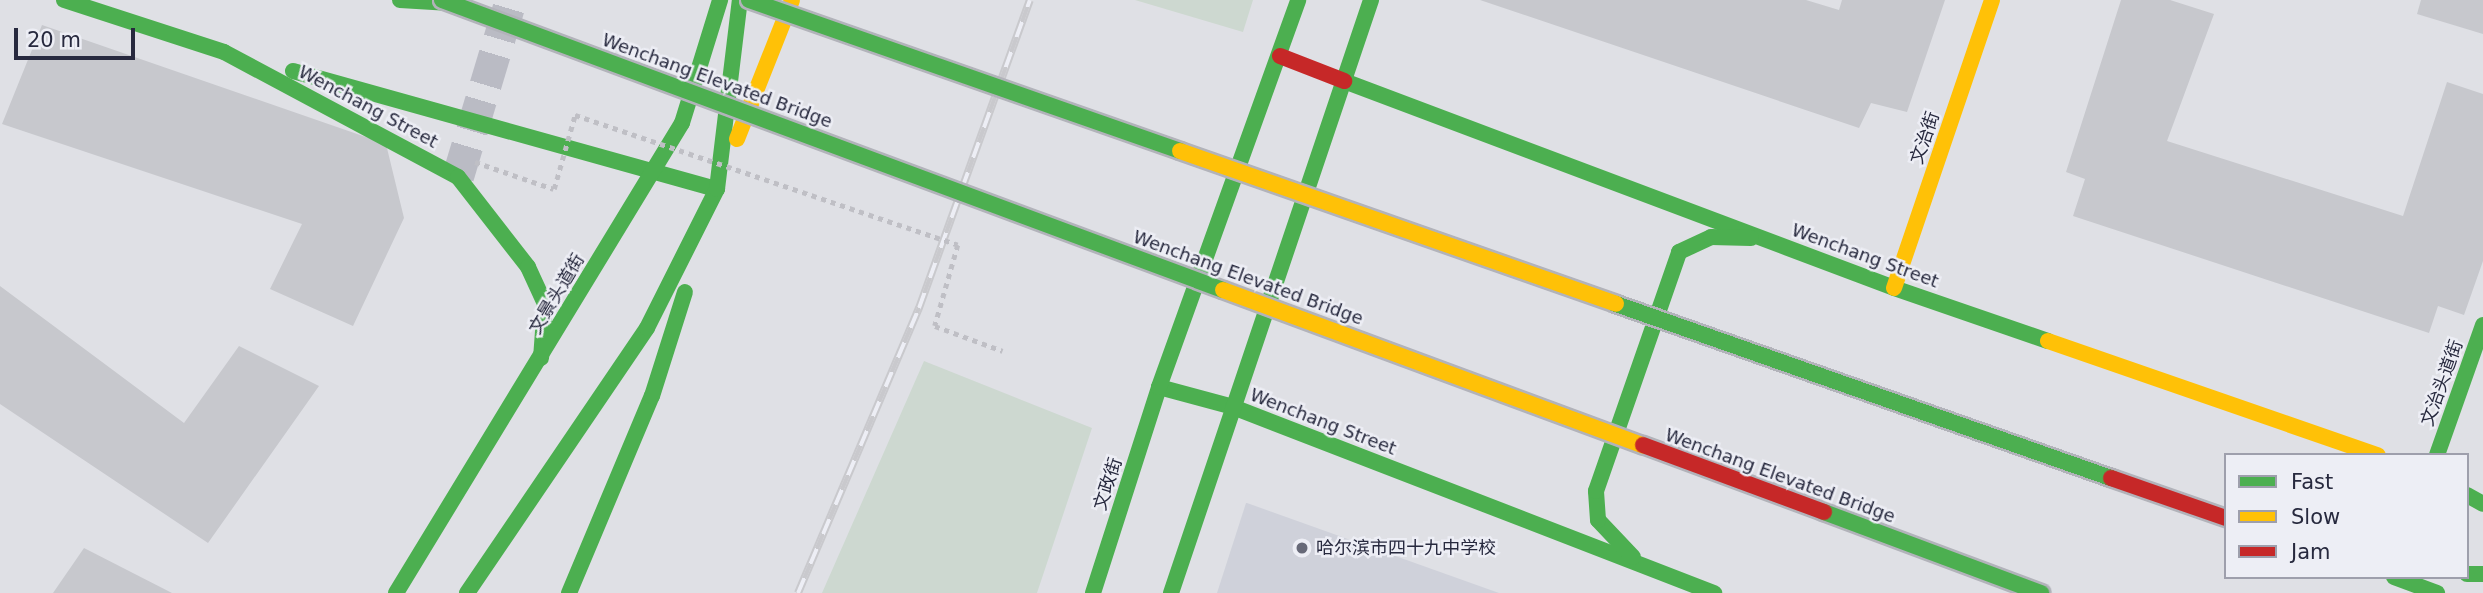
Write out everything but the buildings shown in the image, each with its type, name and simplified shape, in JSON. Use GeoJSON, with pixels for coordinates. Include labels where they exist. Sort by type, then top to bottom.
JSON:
{"type":"FeatureCollection","features":[{"type":"Feature","properties":{"kind":"main road","name":"Wenchang Street"},"geometry":{"type":"LineString","coordinates":[[64,0],[224,52],[458,177],[528,267],[545,304],[541,358]]}},
{"type":"Feature","properties":{"kind":"main road","name":"Wenchang Elevated Bridge"},"geometry":{"type":"LineString","coordinates":[[400,0],[446,2],[2041,593]]}},
{"type":"Feature","properties":{"kind":"main road","name":"文景头道街"},"geometry":{"type":"LineString","coordinates":[[396,593],[682,123],[720,0]]}},
{"type":"Feature","properties":{"kind":"main road"},"geometry":{"type":"LineString","coordinates":[[467,593],[647,328],[717,190],[740,0]]}},
{"type":"Feature","properties":{"kind":"main road"},"geometry":{"type":"LineString","coordinates":[[749,0],[2224,517]]}},
{"type":"Feature","properties":{"kind":"main road"},"geometry":{"type":"LineString","coordinates":[[569,593],[652,396],[717,190],[792,0]]}},
{"type":"Feature","properties":{"kind":"main road"},"geometry":{"type":"LineString","coordinates":[[1280,56],[1298,0]]}},
{"type":"Feature","properties":{"kind":"main road"},"geometry":{"type":"LineString","coordinates":[[1171,593],[1371,0]]}},
{"type":"Feature","properties":{"kind":"main road","name":"文治街"},"geometry":{"type":"LineString","coordinates":[[1894,288],[1992,0]]}},
{"type":"Feature","properties":{"kind":"main road"},"geometry":{"type":"LineString","coordinates":[[224,52],[717,190]]}},
{"type":"Feature","properties":{"kind":"main road","name":"Wenchang Street"},"geometry":{"type":"LineString","coordinates":[[1280,56],[1894,288],[2372,453]]}},
{"type":"Feature","properties":{"kind":"main road","name":"文政街"},"geometry":{"type":"LineString","coordinates":[[1093,593],[1159,387],[1280,56]]}},
{"type":"Feature","properties":{"kind":"main road"},"geometry":{"type":"LineString","coordinates":[[1643,566],[1598,520],[1596,491],[1679,251],[1712,237],[1763,239]]}},
{"type":"Feature","properties":{"kind":"main road","name":"文治头道街"},"geometry":{"type":"LineString","coordinates":[[2438,453],[2483,325]]}},
{"type":"Feature","properties":{"kind":"main road","name":"Wenchang Street"},"geometry":{"type":"LineString","coordinates":[[1159,387],[1233,407],[1713,593]]}},
{"type":"Feature","properties":{"kind":"main road"},"geometry":{"type":"LineString","coordinates":[[2398,579],[2437,593]]}},
{"type":"Feature","properties":{"kind":"path"},"geometry":{"type":"LineString","coordinates":[[475,162],[554,189],[575,116],[958,245],[935,326],[1003,351]]}},
{"type":"Feature","properties":{"kind":"shaded area"},"geometry":{"type":"Polygon","coordinates":[[[1135,0],[1253,0],[1243,32],[1135,0]]]}},
{"type":"Feature","properties":{"kind":"shaded area"},"geometry":{"type":"Polygon","coordinates":[[[924,361],[1092,428],[1037,593],[822,593],[924,361]]]}},
{"type":"Feature","properties":{"kind":"shaded area","name":"哈尔滨市四十九中学校"},"geometry":{"type":"Polygon","coordinates":[[[1247,503],[1499,593],[1217,593],[1247,503]]]}},
{"type":"Feature","properties":{"kind":"tunnel"},"geometry":{"type":"LineString","coordinates":[[458,177],[511,0]]}},
{"type":"Feature","properties":{"kind":"railway"},"geometry":{"type":"LineString","coordinates":[[798,593],[919,308],[1030,0]]}},
{"type":"Feature","properties":{"kind":"traffic: fast"},"geometry":{"type":"LineString","coordinates":[[64,0],[224,52],[458,177],[528,267],[545,304],[541,358]]}},
{"type":"Feature","properties":{"kind":"traffic: fast"},"geometry":{"type":"LineString","coordinates":[[400,0],[450,3]]}},
{"type":"Feature","properties":{"kind":"traffic: fast"},"geometry":{"type":"LineString","coordinates":[[442,0],[1223,290]]}},
{"type":"Feature","properties":{"kind":"traffic: fast"},"geometry":{"type":"LineString","coordinates":[[396,593],[682,123],[720,0]]}},
{"type":"Feature","properties":{"kind":"traffic: fast"},"geometry":{"type":"LineString","coordinates":[[467,593],[647,328],[717,189],[740,0]]}},
{"type":"Feature","properties":{"kind":"traffic: fast"},"geometry":{"type":"LineString","coordinates":[[749,0],[1180,151]]}},
{"type":"Feature","properties":{"kind":"traffic: fast"},"geometry":{"type":"LineString","coordinates":[[1093,593],[1159,387],[1298,0]]}},
{"type":"Feature","properties":{"kind":"traffic: fast"},"geometry":{"type":"LineString","coordinates":[[1171,593],[1371,0]]}},
{"type":"Feature","properties":{"kind":"traffic: fast"},"geometry":{"type":"LineString","coordinates":[[293,71],[717,189]]}},
{"type":"Feature","properties":{"kind":"traffic: fast"},"geometry":{"type":"LineString","coordinates":[[1344,81],[1894,288],[2048,341]]}},
{"type":"Feature","properties":{"kind":"traffic: fast"},"geometry":{"type":"LineString","coordinates":[[1633,557],[1598,520],[1596,491],[1679,252],[1711,237],[1751,238]]}},
{"type":"Feature","properties":{"kind":"traffic: fast"},"geometry":{"type":"LineString","coordinates":[[569,593],[652,396],[685,292]]}},
{"type":"Feature","properties":{"kind":"traffic: fast"},"geometry":{"type":"LineString","coordinates":[[1616,304],[2111,478]]}},
{"type":"Feature","properties":{"kind":"traffic: fast"},"geometry":{"type":"LineString","coordinates":[[2438,453],[2483,325]]}},
{"type":"Feature","properties":{"kind":"traffic: fast"},"geometry":{"type":"LineString","coordinates":[[1159,387],[1233,407]]}},
{"type":"Feature","properties":{"kind":"traffic: fast"},"geometry":{"type":"LineString","coordinates":[[1233,407],[1714,593]]}},
{"type":"Feature","properties":{"kind":"traffic: fast"},"geometry":{"type":"LineString","coordinates":[[2469,496],[2483,504]]}},
{"type":"Feature","properties":{"kind":"traffic: fast"},"geometry":{"type":"LineString","coordinates":[[1824,512],[2041,593]]}},
{"type":"Feature","properties":{"kind":"traffic: fast"},"geometry":{"type":"LineString","coordinates":[[2469,574],[2483,574]]}},
{"type":"Feature","properties":{"kind":"traffic: fast"},"geometry":{"type":"LineString","coordinates":[[2399,579],[2437,593]]}},
{"type":"Feature","properties":{"kind":"traffic: slow"},"geometry":{"type":"LineString","coordinates":[[737,139],[792,0]]}},
{"type":"Feature","properties":{"kind":"traffic: slow"},"geometry":{"type":"LineString","coordinates":[[1894,288],[1992,0]]}},
{"type":"Feature","properties":{"kind":"traffic: slow"},"geometry":{"type":"LineString","coordinates":[[1180,151],[1616,304]]}},
{"type":"Feature","properties":{"kind":"traffic: slow"},"geometry":{"type":"LineString","coordinates":[[1223,290],[1643,445]]}},
{"type":"Feature","properties":{"kind":"traffic: slow"},"geometry":{"type":"LineString","coordinates":[[2048,341],[2372,453]]}},
{"type":"Feature","properties":{"kind":"traffic: jam"},"geometry":{"type":"LineString","coordinates":[[1280,56],[1344,81]]}},
{"type":"Feature","properties":{"kind":"traffic: jam"},"geometry":{"type":"LineString","coordinates":[[1643,445],[1824,512]]}},
{"type":"Feature","properties":{"kind":"traffic: jam"},"geometry":{"type":"LineString","coordinates":[[2111,478],[2224,517]]}},
{"type":"Feature","properties":{"kind":"place","name":"哈尔滨市四十九中学校"},"geometry":{"type":"Point","coordinates":[1302,548]}}]}
